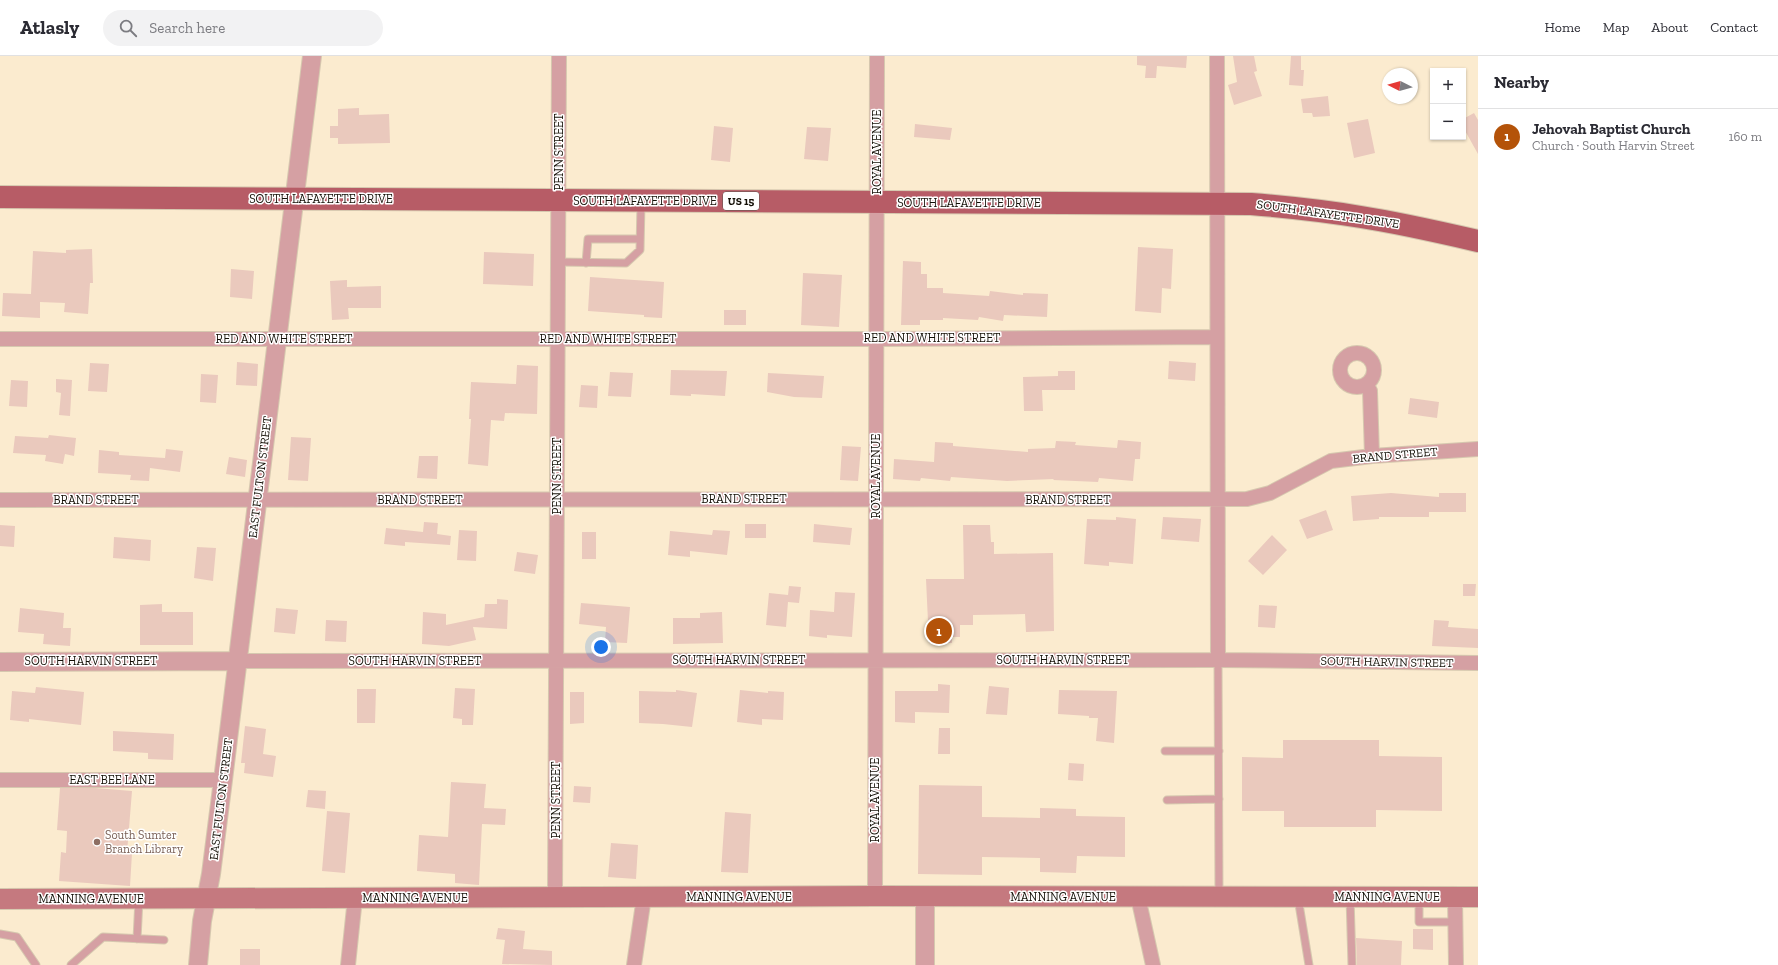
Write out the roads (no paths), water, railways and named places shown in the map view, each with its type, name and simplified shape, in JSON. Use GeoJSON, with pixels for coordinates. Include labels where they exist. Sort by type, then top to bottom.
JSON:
{"type":"FeatureCollection","features":[{"type":"Feature","properties":{"kind":"main road","name":"SOUTH LAFAYETTE DRIVE"},"geometry":{"type":"LineString","coordinates":[[0,197],[1251,204],[1359,216],[1404,224],[1478,241]]}},
{"type":"Feature","properties":{"kind":"main road","name":"MANNING AVENUE"},"geometry":{"type":"LineString","coordinates":[[0,899],[875,896],[1219,898],[1478,897]]}},
{"type":"Feature","properties":{"kind":"street","name":"EAST FULTON STREET"},"geometry":{"type":"LineString","coordinates":[[198,965],[238,661],[312,56]]}},
{"type":"Feature","properties":{"kind":"street","name":"PENN STREET"},"geometry":{"type":"LineString","coordinates":[[555,897],[559,56]]}},
{"type":"Feature","properties":{"kind":"street","name":"ROYAL AVENUE"},"geometry":{"type":"LineString","coordinates":[[875,896],[877,56]]}},
{"type":"Feature","properties":{"kind":"street"},"geometry":{"type":"LineString","coordinates":[[1217,56],[1218,660]]}},
{"type":"Feature","properties":{"kind":"street","name":"RED AND WHITE STREET"},"geometry":{"type":"LineString","coordinates":[[0,339],[877,339],[1217,337]]}},
{"type":"Feature","properties":{"kind":"street"},"geometry":{"type":"LineString","coordinates":[[1366,385],[1370,391],[1372,456]]}},
{"type":"Feature","properties":{"kind":"street","name":"BRAND STREET"},"geometry":{"type":"LineString","coordinates":[[0,500],[257,501],[1247,499],[1270,493],[1331,461],[1372,456],[1478,449]]}},
{"type":"Feature","properties":{"kind":"street","name":"SOUTH HARVIN STREET"},"geometry":{"type":"LineString","coordinates":[[0,662],[1218,660],[1478,663]]}},
{"type":"Feature","properties":{"kind":"street","name":"EAST BEE LANE"},"geometry":{"type":"LineString","coordinates":[[0,780],[223,780]]}},
{"type":"Feature","properties":{"kind":"street"},"geometry":{"type":"LineString","coordinates":[[925,896],[925,965]]}},
{"type":"Feature","properties":{"kind":"street"},"geometry":{"type":"LineString","coordinates":[[634,965],[644,897]]}},
{"type":"Feature","properties":{"kind":"street"},"geometry":{"type":"LineString","coordinates":[[1138,897],[1153,965]]}},
{"type":"Feature","properties":{"kind":"street"},"geometry":{"type":"LineString","coordinates":[[1455,897],[1456,965]]}},
{"type":"Feature","properties":{"kind":"street"},"geometry":{"type":"LineString","coordinates":[[348,965],[355,898]]}},
{"type":"Feature","properties":{"kind":"lane"},"geometry":{"type":"LineString","coordinates":[[558,262],[626,263],[640,250],[641,201]]}},
{"type":"Feature","properties":{"kind":"lane"},"geometry":{"type":"LineString","coordinates":[[586,263],[588,239],[640,239]]}},
{"type":"Feature","properties":{"kind":"lane"},"geometry":{"type":"LineString","coordinates":[[1218,660],[1219,898]]}},
{"type":"Feature","properties":{"kind":"lane"},"geometry":{"type":"LineString","coordinates":[[1165,751],[1219,751]]}},
{"type":"Feature","properties":{"kind":"lane"},"geometry":{"type":"LineString","coordinates":[[1167,800],[1219,799]]}},
{"type":"Feature","properties":{"kind":"lane"},"geometry":{"type":"LineString","coordinates":[[1350,897],[1352,965]]}},
{"type":"Feature","properties":{"kind":"lane"},"geometry":{"type":"LineString","coordinates":[[1419,897],[1419,922],[1455,922]]}},
{"type":"Feature","properties":{"kind":"lane"},"geometry":{"type":"LineString","coordinates":[[1298,898],[1309,965]]}},
{"type":"Feature","properties":{"kind":"lane"},"geometry":{"type":"LineString","coordinates":[[137,939],[139,899]]}},
{"type":"Feature","properties":{"kind":"lane"},"geometry":{"type":"LineString","coordinates":[[0,934],[17,937],[36,965]]}},
{"type":"Feature","properties":{"kind":"lane"},"geometry":{"type":"LineString","coordinates":[[71,965],[103,937],[164,940]]}},
{"type":"Feature","properties":{"kind":"place","name":"Jehovah Baptist Church"},"geometry":{"type":"Point","coordinates":[939,631]}},
{"type":"Feature","properties":{"kind":"place","name":"South Sumter Branch Library"},"geometry":{"type":"Point","coordinates":[97,842]}}]}
